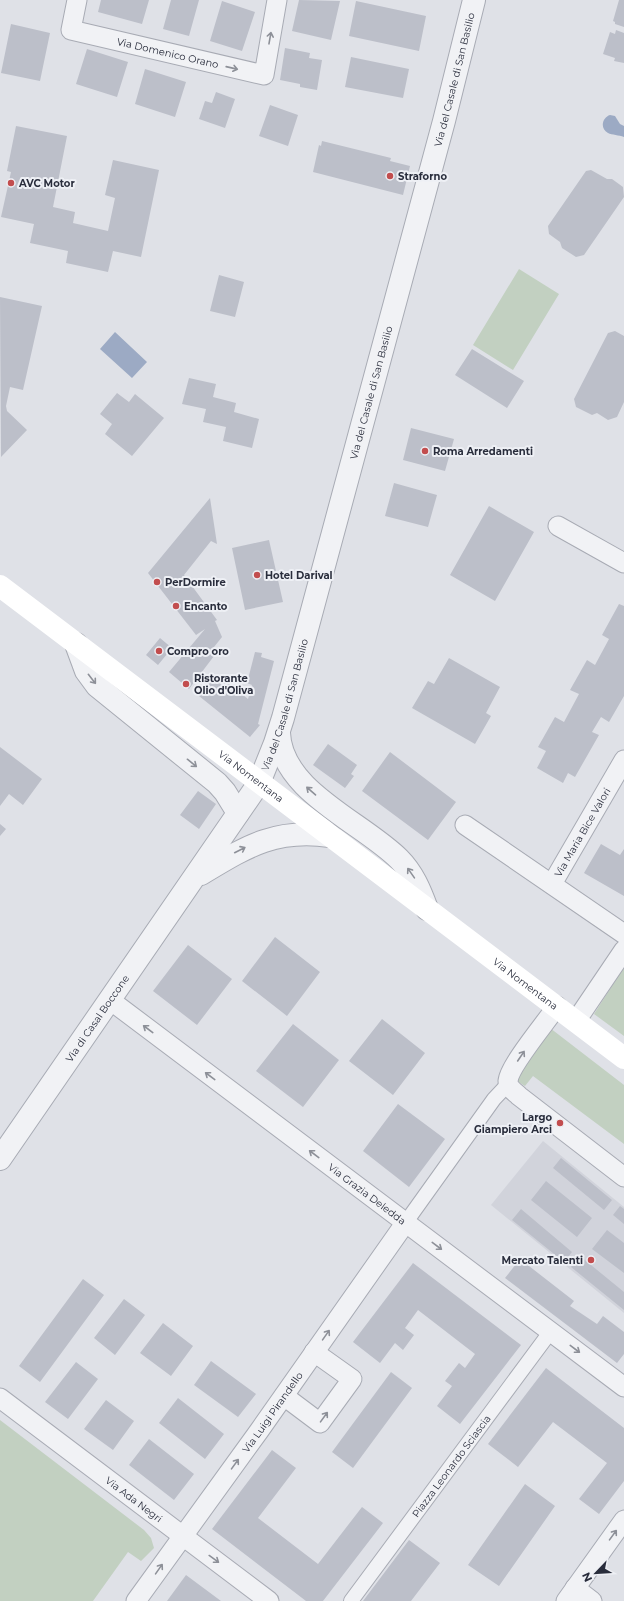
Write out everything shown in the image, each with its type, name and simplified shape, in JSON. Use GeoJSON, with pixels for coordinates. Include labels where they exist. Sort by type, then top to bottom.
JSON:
{"type":"FeatureCollection","features":[{"type":"Feature","properties":{"kind":"main road","name":"Via Nomentana"},"geometry":{"type":"LineString","coordinates":[[0,586],[624,1058]]}},
{"type":"Feature","properties":{"kind":"street","name":"Via Domenico Orano"},"geometry":{"type":"LineString","coordinates":[[77,0],[71,30],[264,75],[277,0]]}},
{"type":"Feature","properties":{"kind":"street","name":"Via del Casale di San Basilio"},"geometry":{"type":"LineString","coordinates":[[259,783],[279,733],[444,121],[474,0]]}},
{"type":"Feature","properties":{"kind":"street"},"geometry":{"type":"LineString","coordinates":[[558,526],[624,563]]}},
{"type":"Feature","properties":{"kind":"street"},"geometry":{"type":"LineString","coordinates":[[76,644],[86,671],[97,686],[222,787],[238,813]]}},
{"type":"Feature","properties":{"kind":"street"},"geometry":{"type":"LineString","coordinates":[[279,733],[280,746],[284,758],[298,778],[316,796],[398,858],[414,878],[427,909]]}},
{"type":"Feature","properties":{"kind":"street","name":"Via Maria Bice Valori"},"geometry":{"type":"LineString","coordinates":[[552,884],[624,760]]}},
{"type":"Feature","properties":{"kind":"street","name":"Via di Casal Boccone"},"geometry":{"type":"LineString","coordinates":[[0,1159],[259,783]]}},
{"type":"Feature","properties":{"kind":"street","name":"Via Maria Bice Valori"},"geometry":{"type":"LineString","coordinates":[[465,825],[624,934]]}},
{"type":"Feature","properties":{"kind":"street","name":"Via di Casal Boccone"},"geometry":{"type":"LineString","coordinates":[[195,878],[235,853],[263,840],[285,835],[300,834],[330,836]]}},
{"type":"Feature","properties":{"kind":"street"},"geometry":{"type":"LineString","coordinates":[[576,1021],[624,950]]}},
{"type":"Feature","properties":{"kind":"street","name":"Via Grazia Deledda"},"geometry":{"type":"LineString","coordinates":[[110,1000],[624,1387]]}},
{"type":"Feature","properties":{"kind":"street"},"geometry":{"type":"LineString","coordinates":[[406,1222],[494,1099],[509,1083],[512,1072],[519,1058],[557,1006]]}},
{"type":"Feature","properties":{"kind":"street"},"geometry":{"type":"LineString","coordinates":[[509,1083],[513,1090],[624,1176]]}},
{"type":"Feature","properties":{"kind":"street","name":"Via Luigi Pirandello"},"geometry":{"type":"LineString","coordinates":[[136,1601],[284,1396],[406,1222]]}},
{"type":"Feature","properties":{"kind":"street","name":"Piazza Leonardo Sciascia"},"geometry":{"type":"LineString","coordinates":[[351,1601],[551,1332]]}},
{"type":"Feature","properties":{"kind":"street"},"geometry":{"type":"LineString","coordinates":[[284,1396],[320,1423],[352,1379],[314,1352]]}},
{"type":"Feature","properties":{"kind":"street","name":"Via Ada Negri"},"geometry":{"type":"LineString","coordinates":[[0,1398],[269,1601]]}},
{"type":"Feature","properties":{"kind":"street"},"geometry":{"type":"LineString","coordinates":[[592,1601],[570,1595],[624,1520]]}},
{"type":"Feature","properties":{"kind":"shaded area","name":"Mercato Talenti"},"geometry":{"type":"Polygon","coordinates":[[[543,1141],[624,1207],[624,1313],[491,1205],[543,1141]]]}},
{"type":"Feature","properties":{"kind":"green space"},"geometry":{"type":"Polygon","coordinates":[[[519,269],[559,294],[513,370],[473,345],[519,269]]]}},
{"type":"Feature","properties":{"kind":"green space"},"geometry":{"type":"Polygon","coordinates":[[[624,967],[624,1036],[594,1014],[624,967]]]}},
{"type":"Feature","properties":{"kind":"green space"},"geometry":{"type":"Polygon","coordinates":[[[550,1028],[624,1085],[624,1144],[533,1076],[525,1086],[515,1080],[550,1028]]]}},
{"type":"Feature","properties":{"kind":"green space"},"geometry":{"type":"Polygon","coordinates":[[[0,1420],[144,1530],[151,1538],[154,1548],[141,1561],[128,1552],[93,1601],[0,1601],[0,1420]]]}},
{"type":"Feature","properties":{"kind":"water"},"geometry":{"type":"Polygon","coordinates":[[[610,115],[615,116],[620,124],[624,126],[624,137],[605,131],[603,123],[605,118],[610,115]]]}},
{"type":"Feature","properties":{"kind":"water"},"geometry":{"type":"Polygon","coordinates":[[[115,332],[147,362],[132,378],[100,349],[115,332]]]}},
{"type":"Feature","properties":{"kind":"building"},"geometry":{"type":"Polygon","coordinates":[[[101,0],[149,0],[142,24],[98,12],[101,0]]]}},
{"type":"Feature","properties":{"kind":"building"},"geometry":{"type":"Polygon","coordinates":[[[171,0],[199,0],[189,36],[163,29],[171,0]]]}},
{"type":"Feature","properties":{"kind":"building"},"geometry":{"type":"Polygon","coordinates":[[[299,0],[340,1],[331,40],[292,31],[299,0]]]}},
{"type":"Feature","properties":{"kind":"building"},"geometry":{"type":"Polygon","coordinates":[[[619,0],[624,0],[624,27],[615,24],[613,21],[619,0]]]}},
{"type":"Feature","properties":{"kind":"building"},"geometry":{"type":"Polygon","coordinates":[[[222,1],[255,12],[242,51],[210,41],[222,1]]]}},
{"type":"Feature","properties":{"kind":"building"},"geometry":{"type":"Polygon","coordinates":[[[356,1],[426,16],[419,51],[349,36],[356,1]]]}},
{"type":"Feature","properties":{"kind":"building"},"geometry":{"type":"Polygon","coordinates":[[[11,24],[50,33],[40,81],[1,73],[11,24]]]}},
{"type":"Feature","properties":{"kind":"building"},"geometry":{"type":"Polygon","coordinates":[[[616,30],[624,33],[624,63],[614,61],[615,58],[603,54],[610,32],[615,34],[616,30]]]}},
{"type":"Feature","properties":{"kind":"building"},"geometry":{"type":"Polygon","coordinates":[[[285,48],[310,53],[309,58],[322,60],[317,90],[300,87],[300,84],[280,80],[285,48]]]}},
{"type":"Feature","properties":{"kind":"building"},"geometry":{"type":"Polygon","coordinates":[[[87,49],[128,62],[117,97],[76,84],[87,49]]]}},
{"type":"Feature","properties":{"kind":"building"},"geometry":{"type":"Polygon","coordinates":[[[351,57],[409,69],[403,98],[345,87],[351,57]]]}},
{"type":"Feature","properties":{"kind":"building"},"geometry":{"type":"Polygon","coordinates":[[[145,69],[186,82],[175,117],[135,104],[145,69]]]}},
{"type":"Feature","properties":{"kind":"building"},"geometry":{"type":"Polygon","coordinates":[[[216,92],[235,99],[225,128],[199,119],[205,101],[212,103],[216,92]]]}},
{"type":"Feature","properties":{"kind":"building"},"geometry":{"type":"Polygon","coordinates":[[[270,105],[298,115],[288,146],[259,136],[270,105]]]}},
{"type":"Feature","properties":{"kind":"building"},"geometry":{"type":"Polygon","coordinates":[[[16,126],[67,136],[53,207],[75,212],[73,223],[108,231],[115,198],[105,195],[113,160],[159,170],[141,257],[113,251],[108,272],[66,263],[68,251],[30,243],[34,224],[1,217],[11,172],[7,171],[16,126]]]}},
{"type":"Feature","properties":{"kind":"building"},"geometry":{"type":"Polygon","coordinates":[[[322,141],[391,158],[390,161],[410,166],[403,195],[313,172],[319,145],[321,146],[322,141]]]}},
{"type":"Feature","properties":{"kind":"building"},"geometry":{"type":"Polygon","coordinates":[[[591,170],[607,179],[612,179],[623,187],[624,197],[584,255],[576,257],[562,248],[560,242],[549,234],[548,226],[586,171],[591,170]]]}},
{"type":"Feature","properties":{"kind":"building"},"geometry":{"type":"Polygon","coordinates":[[[219,275],[244,282],[235,317],[210,311],[219,275]]]}},
{"type":"Feature","properties":{"kind":"building"},"geometry":{"type":"Polygon","coordinates":[[[0,297],[42,306],[23,390],[10,387],[6,406],[7,411],[27,430],[1,457],[0,297]]]}},
{"type":"Feature","properties":{"kind":"building"},"geometry":{"type":"Polygon","coordinates":[[[615,331],[624,336],[624,402],[617,417],[608,420],[597,413],[592,415],[576,407],[574,399],[608,333],[615,331]]]}},
{"type":"Feature","properties":{"kind":"building"},"geometry":{"type":"Polygon","coordinates":[[[472,349],[524,381],[507,408],[455,375],[472,349]]]}},
{"type":"Feature","properties":{"kind":"building"},"geometry":{"type":"Polygon","coordinates":[[[189,378],[216,384],[213,397],[236,403],[234,412],[259,419],[252,448],[223,441],[226,427],[203,422],[206,409],[182,404],[189,378]]]}},
{"type":"Feature","properties":{"kind":"building"},"geometry":{"type":"Polygon","coordinates":[[[117,393],[129,402],[135,394],[164,418],[132,456],[105,434],[112,424],[100,414],[117,393]]]}},
{"type":"Feature","properties":{"kind":"building"},"geometry":{"type":"Polygon","coordinates":[[[411,428],[454,439],[445,471],[403,460],[411,428]]]}},
{"type":"Feature","properties":{"kind":"building"},"geometry":{"type":"Polygon","coordinates":[[[394,483],[437,495],[428,527],[385,516],[394,483]]]}},
{"type":"Feature","properties":{"kind":"building"},"geometry":{"type":"Polygon","coordinates":[[[210,498],[217,544],[211,541],[184,575],[217,620],[215,621],[222,637],[210,652],[214,656],[189,689],[169,672],[205,629],[196,635],[148,573],[210,498]]]}},
{"type":"Feature","properties":{"kind":"building"},"geometry":{"type":"Polygon","coordinates":[[[489,506],[534,532],[495,601],[450,575],[489,506]]]}},
{"type":"Feature","properties":{"kind":"building","name":"Hotel Darival"},"geometry":{"type":"Polygon","coordinates":[[[269,540],[283,602],[245,610],[232,548],[269,540]]]}},
{"type":"Feature","properties":{"kind":"building"},"geometry":{"type":"Polygon","coordinates":[[[619,604],[624,606],[624,696],[609,722],[601,717],[592,732],[599,735],[575,777],[568,773],[563,783],[537,768],[546,751],[538,747],[555,717],[564,722],[579,694],[570,690],[587,660],[595,665],[609,639],[602,635],[619,604]]]}},
{"type":"Feature","properties":{"kind":"building","name":"Compro oro"},"geometry":{"type":"Polygon","coordinates":[[[160,638],[172,648],[158,665],[146,655],[160,638]]]}},
{"type":"Feature","properties":{"kind":"building"},"geometry":{"type":"Polygon","coordinates":[[[255,652],[262,653],[261,657],[274,661],[258,724],[260,725],[250,737],[199,696],[217,674],[248,699],[252,685],[247,683],[255,652]]]}},
{"type":"Feature","properties":{"kind":"building"},"geometry":{"type":"Polygon","coordinates":[[[449,658],[500,687],[486,713],[491,716],[475,744],[412,708],[428,681],[434,684],[449,658]]]}},
{"type":"Feature","properties":{"kind":"building"},"geometry":{"type":"Polygon","coordinates":[[[328,744],[357,765],[351,774],[354,776],[345,788],[313,765],[328,744]]]}},
{"type":"Feature","properties":{"kind":"building"},"geometry":{"type":"Polygon","coordinates":[[[0,747],[42,779],[23,805],[9,794],[0,806],[0,747]]]}},
{"type":"Feature","properties":{"kind":"building"},"geometry":{"type":"Polygon","coordinates":[[[390,752],[456,802],[428,840],[362,791],[390,752]]]}},
{"type":"Feature","properties":{"kind":"building"},"geometry":{"type":"Polygon","coordinates":[[[198,791],[216,804],[199,829],[180,815],[198,791]]]}},
{"type":"Feature","properties":{"kind":"building"},"geometry":{"type":"Polygon","coordinates":[[[0,824],[6,829],[0,836],[0,824]]]}},
{"type":"Feature","properties":{"kind":"building"},"geometry":{"type":"Polygon","coordinates":[[[601,844],[620,855],[624,849],[624,896],[584,873],[601,844]]]}},
{"type":"Feature","properties":{"kind":"building"},"geometry":{"type":"Polygon","coordinates":[[[275,937],[320,972],[287,1016],[242,981],[275,937]]]}},
{"type":"Feature","properties":{"kind":"building"},"geometry":{"type":"Polygon","coordinates":[[[188,945],[232,979],[197,1025],[153,991],[188,945]]]}},
{"type":"Feature","properties":{"kind":"building"},"geometry":{"type":"Polygon","coordinates":[[[382,1019],[425,1053],[393,1095],[349,1061],[382,1019]]]}},
{"type":"Feature","properties":{"kind":"building"},"geometry":{"type":"Polygon","coordinates":[[[293,1024],[339,1060],[303,1107],[256,1071],[293,1024]]]}},
{"type":"Feature","properties":{"kind":"building"},"geometry":{"type":"Polygon","coordinates":[[[398,1104],[445,1139],[409,1187],[363,1151],[398,1104]]]}},
{"type":"Feature","properties":{"kind":"building"},"geometry":{"type":"Polygon","coordinates":[[[561,1158],[612,1200],[604,1210],[553,1168],[561,1158]]]}},
{"type":"Feature","properties":{"kind":"building"},"geometry":{"type":"Polygon","coordinates":[[[546,1181],[592,1218],[577,1237],[531,1200],[546,1181]]]}},
{"type":"Feature","properties":{"kind":"building"},"geometry":{"type":"Polygon","coordinates":[[[620,1206],[624,1209],[624,1224],[613,1215],[620,1206]]]}},
{"type":"Feature","properties":{"kind":"building"},"geometry":{"type":"Polygon","coordinates":[[[521,1209],[572,1252],[564,1262],[512,1220],[521,1209]]]}},
{"type":"Feature","properties":{"kind":"building"},"geometry":{"type":"Polygon","coordinates":[[[607,1230],[624,1243],[624,1273],[592,1249],[607,1230]]]}},
{"type":"Feature","properties":{"kind":"building"},"geometry":{"type":"Polygon","coordinates":[[[580,1256],[624,1292],[624,1310],[571,1267],[580,1256]]]}},
{"type":"Feature","properties":{"kind":"building"},"geometry":{"type":"Polygon","coordinates":[[[520,1259],[574,1301],[570,1306],[597,1324],[603,1316],[624,1332],[624,1354],[617,1363],[505,1278],[520,1259]]]}},
{"type":"Feature","properties":{"kind":"building"},"geometry":{"type":"Polygon","coordinates":[[[413,1263],[521,1345],[460,1424],[437,1406],[452,1386],[445,1381],[459,1363],[465,1368],[475,1354],[418,1310],[405,1328],[414,1335],[403,1350],[395,1343],[380,1363],[353,1342],[413,1263]]]}},
{"type":"Feature","properties":{"kind":"building"},"geometry":{"type":"Polygon","coordinates":[[[83,1279],[104,1295],[40,1382],[19,1366],[83,1279]]]}},
{"type":"Feature","properties":{"kind":"building"},"geometry":{"type":"Polygon","coordinates":[[[124,1299],[145,1315],[115,1355],[94,1338],[124,1299]]]}},
{"type":"Feature","properties":{"kind":"building"},"geometry":{"type":"Polygon","coordinates":[[[163,1323],[193,1346],[171,1376],[140,1353],[163,1323]]]}},
{"type":"Feature","properties":{"kind":"building"},"geometry":{"type":"Polygon","coordinates":[[[211,1361],[256,1394],[238,1417],[194,1385],[211,1361]]]}},
{"type":"Feature","properties":{"kind":"building"},"geometry":{"type":"Polygon","coordinates":[[[76,1362],[98,1379],[68,1419],[45,1402],[76,1362]]]}},
{"type":"Feature","properties":{"kind":"building"},"geometry":{"type":"Polygon","coordinates":[[[546,1368],[624,1428],[624,1481],[599,1514],[579,1499],[607,1463],[553,1422],[518,1467],[488,1444],[546,1368]]]}},
{"type":"Feature","properties":{"kind":"building"},"geometry":{"type":"Polygon","coordinates":[[[391,1372],[412,1388],[353,1468],[332,1452],[391,1372]]]}},
{"type":"Feature","properties":{"kind":"building"},"geometry":{"type":"Polygon","coordinates":[[[178,1398],[224,1434],[205,1459],[159,1423],[178,1398]]]}},
{"type":"Feature","properties":{"kind":"building"},"geometry":{"type":"Polygon","coordinates":[[[106,1400],[134,1421],[113,1450],[84,1429],[106,1400]]]}},
{"type":"Feature","properties":{"kind":"building"},"geometry":{"type":"Polygon","coordinates":[[[149,1439],[194,1474],[174,1500],[129,1465],[149,1439]]]}},
{"type":"Feature","properties":{"kind":"building"},"geometry":{"type":"Polygon","coordinates":[[[272,1450],[296,1468],[258,1518],[318,1564],[362,1507],[383,1523],[323,1601],[306,1601],[212,1529],[272,1450]]]}},
{"type":"Feature","properties":{"kind":"building"},"geometry":{"type":"Polygon","coordinates":[[[525,1484],[555,1506],[499,1586],[468,1565],[525,1484]]]}},
{"type":"Feature","properties":{"kind":"building"},"geometry":{"type":"Polygon","coordinates":[[[409,1540],[440,1563],[411,1601],[363,1601],[409,1540]]]}},
{"type":"Feature","properties":{"kind":"building"},"geometry":{"type":"Polygon","coordinates":[[[186,1575],[221,1601],[167,1601],[186,1575]]]}},
{"type":"Feature","properties":{"kind":"place","name":"Straforno"},"geometry":{"type":"Point","coordinates":[390,176]}},
{"type":"Feature","properties":{"kind":"place","name":"AVC Motor"},"geometry":{"type":"Point","coordinates":[11,183]}},
{"type":"Feature","properties":{"kind":"place","name":"Roma Arredamenti"},"geometry":{"type":"Point","coordinates":[425,451]}},
{"type":"Feature","properties":{"kind":"place","name":"Hotel Darival"},"geometry":{"type":"Point","coordinates":[257,575]}},
{"type":"Feature","properties":{"kind":"place","name":"PerDormire"},"geometry":{"type":"Point","coordinates":[157,582]}},
{"type":"Feature","properties":{"kind":"place","name":"Encanto"},"geometry":{"type":"Point","coordinates":[176,606]}},
{"type":"Feature","properties":{"kind":"place","name":"Compro oro"},"geometry":{"type":"Point","coordinates":[159,651]}},
{"type":"Feature","properties":{"kind":"place","name":"Ristorante Olio d'Oliva"},"geometry":{"type":"Point","coordinates":[186,684]}},
{"type":"Feature","properties":{"kind":"place","name":"Largo Giampiero Arci"},"geometry":{"type":"Point","coordinates":[560,1123]}},
{"type":"Feature","properties":{"kind":"place","name":"Mercato Talenti"},"geometry":{"type":"Point","coordinates":[591,1260]}}]}
